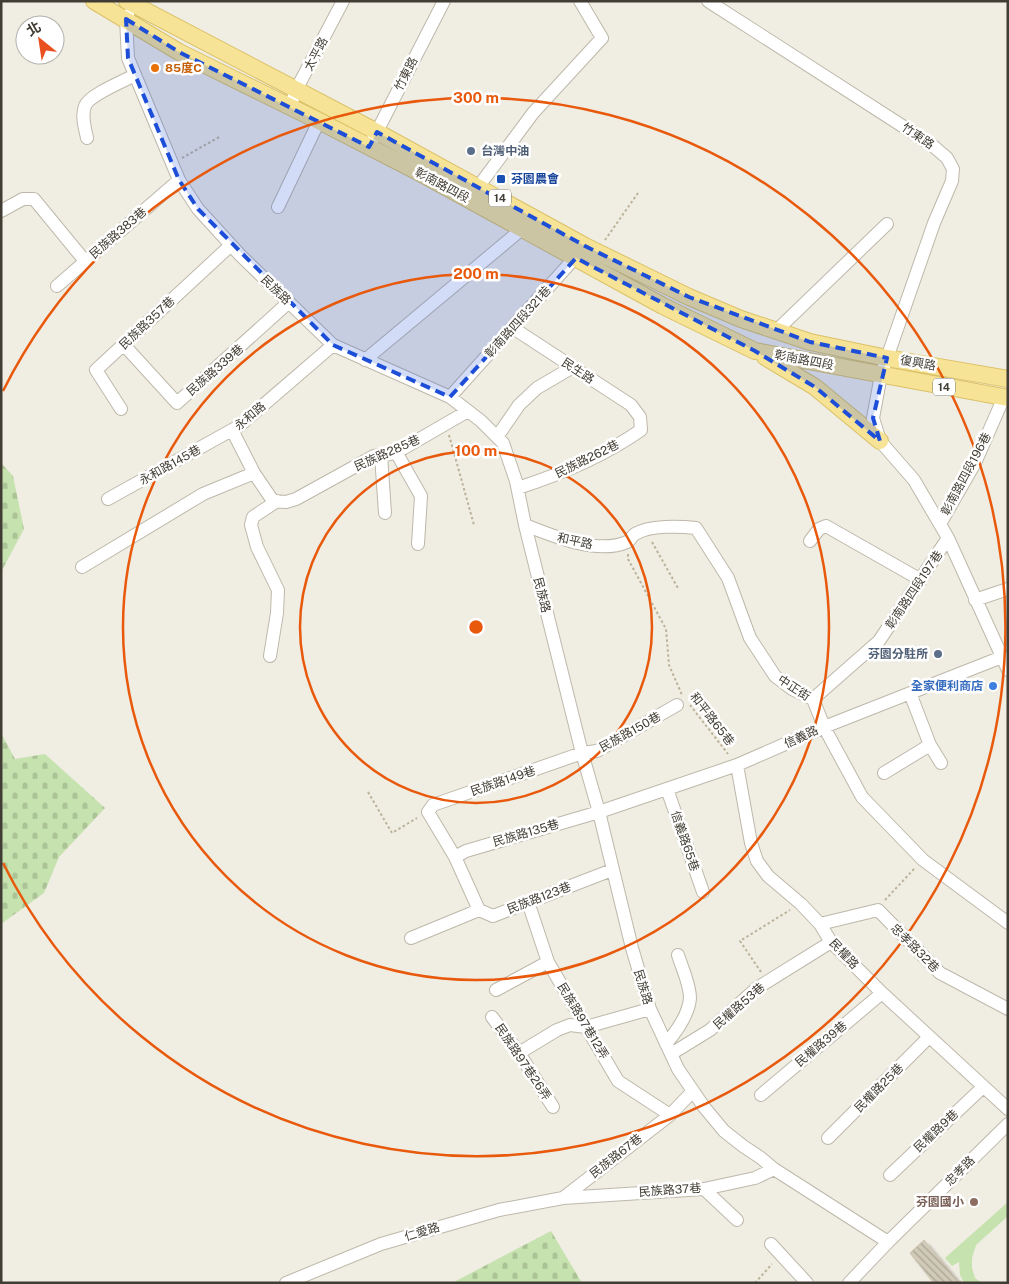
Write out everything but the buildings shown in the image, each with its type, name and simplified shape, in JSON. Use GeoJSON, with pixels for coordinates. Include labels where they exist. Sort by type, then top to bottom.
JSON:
{"type":"FeatureCollection","features":[{"type":"Feature","properties":{"kind":"main road","name":"彰南路四段"},"geometry":{"type":"LineString","coordinates":[[94,1],[179,52],[319,120],[369,147],[474,193],[586,252],[663,306],[755,350],[881,375]]}},
{"type":"Feature","properties":{"kind":"main road","name":"彰南路四段"},"geometry":{"type":"LineString","coordinates":[[131,2],[377,132],[474,193],[522,229],[586,252],[742,319],[810,342],[887,358]]}},
{"type":"Feature","properties":{"kind":"main road"},"geometry":{"type":"LineString","coordinates":[[755,350],[815,387],[880,441]]}},
{"type":"Feature","properties":{"kind":"main road","name":"復興路"},"geometry":{"type":"LineString","coordinates":[[887,358],[1008,379]]}},
{"type":"Feature","properties":{"kind":"main road","name":"復興路"},"geometry":{"type":"LineString","coordinates":[[881,375],[1006,398]]}},
{"type":"Feature","properties":{"kind":"street","name":"太平路"},"geometry":{"type":"LineString","coordinates":[[290,107],[296,90],[344,1]]}},
{"type":"Feature","properties":{"kind":"street","name":"竹東路"},"geometry":{"type":"LineString","coordinates":[[369,147],[444,1]]}},
{"type":"Feature","properties":{"kind":"street"},"geometry":{"type":"LineString","coordinates":[[474,193],[533,113],[602,38],[580,1]]}},
{"type":"Feature","properties":{"kind":"street","name":"竹東路"},"geometry":{"type":"LineString","coordinates":[[708,1],[932,145],[947,158],[953,169],[952,181],[934,223],[887,358]]}},
{"type":"Feature","properties":{"kind":"street","name":"民族路"},"geometry":{"type":"LineString","coordinates":[[131,2],[126,19],[128,58],[179,180],[198,209],[231,245],[333,345],[450,397],[503,443],[518,488],[525,525],[632,948],[650,1009],[678,1069],[704,1107],[724,1131],[742,1146],[774,1169],[888,1242]]}},
{"type":"Feature","properties":{"kind":"street"},"geometry":{"type":"LineString","coordinates":[[87,138],[83,113],[85,104],[92,98],[135,75]]}},
{"type":"Feature","properties":{"kind":"street"},"geometry":{"type":"LineString","coordinates":[[278,207],[319,120]]}},
{"type":"Feature","properties":{"kind":"street","name":"民族路383巷"},"geometry":{"type":"LineString","coordinates":[[57,286],[179,180]]}},
{"type":"Feature","properties":{"kind":"street"},"geometry":{"type":"LineString","coordinates":[[1,211],[23,199],[34,199],[85,261]]}},
{"type":"Feature","properties":{"kind":"street"},"geometry":{"type":"LineString","coordinates":[[776,330],[887,224]]}},
{"type":"Feature","properties":{"kind":"street"},"geometry":{"type":"LineString","coordinates":[[365,360],[522,229]]}},
{"type":"Feature","properties":{"kind":"street","name":"民族路357巷"},"geometry":{"type":"LineString","coordinates":[[121,409],[96,370],[231,245]]}},
{"type":"Feature","properties":{"kind":"street","name":"彰南路四段321巷"},"geometry":{"type":"LineString","coordinates":[[450,397],[586,252]]}},
{"type":"Feature","properties":{"kind":"street","name":"民族路339巷"},"geometry":{"type":"LineString","coordinates":[[124,345],[177,403],[289,302]]}},
{"type":"Feature","properties":{"kind":"street","name":"民生路"},"geometry":{"type":"LineString","coordinates":[[513,328],[631,405],[640,417]]}},
{"type":"Feature","properties":{"kind":"street","name":"永和路"},"geometry":{"type":"LineString","coordinates":[[277,501],[273,501],[254,473],[232,430],[333,345]]}},
{"type":"Feature","properties":{"kind":"street"},"geometry":{"type":"LineString","coordinates":[[887,358],[881,375],[873,418],[880,441],[914,480],[948,538],[1008,670]]}},
{"type":"Feature","properties":{"kind":"street"},"geometry":{"type":"LineString","coordinates":[[497,437],[519,405],[537,388],[573,367]]}},
{"type":"Feature","properties":{"kind":"street","name":"彰南路四段196巷"},"geometry":{"type":"LineString","coordinates":[[940,524],[975,463],[1006,398]]}},
{"type":"Feature","properties":{"kind":"street","name":"民族路285巷"},"geometry":{"type":"LineString","coordinates":[[277,501],[286,502],[296,499],[374,456],[396,452],[468,411]]}},
{"type":"Feature","properties":{"kind":"street","name":"民族路262巷"},"geometry":{"type":"LineString","coordinates":[[518,488],[555,476],[624,441],[641,430],[640,417]]}},
{"type":"Feature","properties":{"kind":"street","name":"永和路145巷"},"geometry":{"type":"LineString","coordinates":[[108,499],[232,430]]}},
{"type":"Feature","properties":{"kind":"street"},"geometry":{"type":"LineString","coordinates":[[396,452],[421,496],[418,544]]}},
{"type":"Feature","properties":{"kind":"street"},"geometry":{"type":"LineString","coordinates":[[381,455],[385,513]]}},
{"type":"Feature","properties":{"kind":"street"},"geometry":{"type":"LineString","coordinates":[[82,567],[203,494],[254,473]]}},
{"type":"Feature","properties":{"kind":"street"},"geometry":{"type":"LineString","coordinates":[[270,656],[277,613],[278,590],[257,547],[251,525],[253,517],[277,501]]}},
{"type":"Feature","properties":{"kind":"street","name":"和平路"},"geometry":{"type":"LineString","coordinates":[[525,525],[579,544],[603,546],[628,542]]}},
{"type":"Feature","properties":{"kind":"street","name":"中正街"},"geometry":{"type":"LineString","coordinates":[[628,542],[635,534],[674,525],[696,528],[728,578],[750,638],[775,676],[792,689],[813,699],[824,727],[862,797],[923,860],[1008,923]]}},
{"type":"Feature","properties":{"kind":"street"},"geometry":{"type":"LineString","coordinates":[[810,541],[819,529],[826,526],[921,580]]}},
{"type":"Feature","properties":{"kind":"street","name":"彰南路四段197巷"},"geometry":{"type":"LineString","coordinates":[[813,699],[879,641],[948,538]]}},
{"type":"Feature","properties":{"kind":"street"},"geometry":{"type":"LineString","coordinates":[[975,600],[1008,589]]}},
{"type":"Feature","properties":{"kind":"street","name":"信義路"},"geometry":{"type":"LineString","coordinates":[[599,812],[737,766],[824,727],[1002,658]]}},
{"type":"Feature","properties":{"kind":"street"},"geometry":{"type":"LineString","coordinates":[[910,693],[930,744],[941,764]]}},
{"type":"Feature","properties":{"kind":"street","name":"民族路150巷"},"geometry":{"type":"LineString","coordinates":[[582,753],[597,751],[682,701]]}},
{"type":"Feature","properties":{"kind":"street"},"geometry":{"type":"LineString","coordinates":[[884,773],[930,744]]}},
{"type":"Feature","properties":{"kind":"street","name":"民族路149巷"},"geometry":{"type":"LineString","coordinates":[[428,812],[433,806],[582,753]]}},
{"type":"Feature","properties":{"kind":"street","name":"民權路"},"geometry":{"type":"LineString","coordinates":[[737,766],[750,843],[757,861],[768,876],[801,904],[820,924],[831,942],[882,993],[1008,1109]]}},
{"type":"Feature","properties":{"kind":"street","name":"信義路65巷"},"geometry":{"type":"LineString","coordinates":[[666,789],[703,892]]}},
{"type":"Feature","properties":{"kind":"street"},"geometry":{"type":"LineString","coordinates":[[428,812],[455,857],[479,910]]}},
{"type":"Feature","properties":{"kind":"street","name":"民族路135巷"},"geometry":{"type":"LineString","coordinates":[[455,857],[466,851],[599,812]]}},
{"type":"Feature","properties":{"kind":"street","name":"民族路123巷"},"geometry":{"type":"LineString","coordinates":[[412,938],[479,910],[493,916],[612,870]]}},
{"type":"Feature","properties":{"kind":"street","name":"民族路97巷12弄"},"geometry":{"type":"LineString","coordinates":[[528,902],[548,962],[618,1081],[670,1115]]}},
{"type":"Feature","properties":{"kind":"street"},"geometry":{"type":"LineString","coordinates":[[820,924],[878,910]]}},
{"type":"Feature","properties":{"kind":"street","name":"忠孝路32巷"},"geometry":{"type":"LineString","coordinates":[[878,910],[940,973],[1008,1009]]}},
{"type":"Feature","properties":{"kind":"street","name":"民權路53巷"},"geometry":{"type":"LineString","coordinates":[[669,1049],[710,1030],[757,988],[831,942]]}},
{"type":"Feature","properties":{"kind":"street"},"geometry":{"type":"LineString","coordinates":[[669,1049],[690,997],[678,955]]}},
{"type":"Feature","properties":{"kind":"street"},"geometry":{"type":"LineString","coordinates":[[496,990],[548,962]]}},
{"type":"Feature","properties":{"kind":"street","name":"民權路39巷"},"geometry":{"type":"LineString","coordinates":[[761,1095],[882,993]]}},
{"type":"Feature","properties":{"kind":"street"},"geometry":{"type":"LineString","coordinates":[[519,1053],[557,1030],[570,1025],[586,1027],[650,1009]]}},
{"type":"Feature","properties":{"kind":"street","name":"民族路97巷26弄"},"geometry":{"type":"LineString","coordinates":[[492,1017],[519,1053],[553,1107]]}},
{"type":"Feature","properties":{"kind":"street","name":"民權路25巷"},"geometry":{"type":"LineString","coordinates":[[828,1138],[929,1037]]}},
{"type":"Feature","properties":{"kind":"street","name":"民權路9巷"},"geometry":{"type":"LineString","coordinates":[[890,1175],[983,1087]]}},
{"type":"Feature","properties":{"kind":"street","name":"民族路67巷"},"geometry":{"type":"LineString","coordinates":[[563,1198],[670,1115],[694,1091]]}},
{"type":"Feature","properties":{"kind":"street","name":"忠孝路"},"geometry":{"type":"LineString","coordinates":[[849,1283],[1008,1124]]}},
{"type":"Feature","properties":{"kind":"street","name":"民族路37巷"},"geometry":{"type":"LineString","coordinates":[[563,1198],[704,1189],[755,1178],[774,1169]]}},
{"type":"Feature","properties":{"kind":"street"},"geometry":{"type":"LineString","coordinates":[[704,1189],[737,1220]]}},
{"type":"Feature","properties":{"kind":"street","name":"仁愛路"},"geometry":{"type":"LineString","coordinates":[[286,1283],[381,1244],[498,1210],[563,1198]]}},
{"type":"Feature","properties":{"kind":"street"},"geometry":{"type":"LineString","coordinates":[[771,1244],[807,1283]]}},
{"type":"Feature","properties":{"kind":"path"},"geometry":{"type":"LineString","coordinates":[[172,164],[221,136]]}},
{"type":"Feature","properties":{"kind":"path"},"geometry":{"type":"LineString","coordinates":[[586,252],[638,193]]}},
{"type":"Feature","properties":{"kind":"path"},"geometry":{"type":"LineString","coordinates":[[446,424],[474,525]]}},
{"type":"Feature","properties":{"kind":"path"},"geometry":{"type":"LineString","coordinates":[[645,531],[679,590]]}},
{"type":"Feature","properties":{"kind":"path","name":"和平路65巷"},"geometry":{"type":"LineString","coordinates":[[628,542],[628,559],[666,629],[670,665],[682,701],[737,766]]}},
{"type":"Feature","properties":{"kind":"path"},"geometry":{"type":"LineString","coordinates":[[368,792],[392,833],[428,812]]}},
{"type":"Feature","properties":{"kind":"path"},"geometry":{"type":"LineString","coordinates":[[878,910],[902,881],[923,860]]}},
{"type":"Feature","properties":{"kind":"path"},"geometry":{"type":"LineString","coordinates":[[767,982],[740,941],[801,904]]}},
{"type":"Feature","properties":{"kind":"path"},"geometry":{"type":"LineString","coordinates":[[756,1283],[780,1254]]}},
{"type":"Feature","properties":{"kind":"highlighted area"},"geometry":{"type":"Polygon","coordinates":[[[126,19],[179,52],[369,147],[377,132],[585,246],[689,297],[810,342],[887,358],[873,418],[880,441],[815,387],[755,351],[576,258],[450,397],[333,345],[198,209],[179,180],[128,58],[126,19]]]}},
{"type":"Feature","properties":{"kind":"green space"},"geometry":{"type":"Polygon","coordinates":[[[1,463],[13,476],[24,529],[1,572],[1,463]]]}},
{"type":"Feature","properties":{"kind":"green space"},"geometry":{"type":"Polygon","coordinates":[[[1,733],[15,759],[45,754],[105,808],[59,857],[44,893],[1,924],[1,733]]]}},
{"type":"Feature","properties":{"kind":"green space"},"geometry":{"type":"Polygon","coordinates":[[[1008,1202],[1008,1216],[976,1245],[972,1258],[972,1268],[975,1278],[982,1283],[964,1283],[960,1275],[959,1262],[952,1266],[945,1258],[1008,1202]]]}},
{"type":"Feature","properties":{"kind":"green space"},"geometry":{"type":"Polygon","coordinates":[[[551,1231],[582,1283],[452,1283],[551,1231]]]}},
{"type":"Feature","properties":{"kind":"place","name":"85度C"},"geometry":{"type":"Point","coordinates":[155,68]}},
{"type":"Feature","properties":{"kind":"place","name":"台灣中油"},"geometry":{"type":"Point","coordinates":[471,151]}},
{"type":"Feature","properties":{"kind":"place","name":"芬園農會"},"geometry":{"type":"Point","coordinates":[501,179]}},
{"type":"Feature","properties":{"kind":"place","name":"芬園分駐所"},"geometry":{"type":"Point","coordinates":[938,654]}},
{"type":"Feature","properties":{"kind":"place","name":"全家便利商店"},"geometry":{"type":"Point","coordinates":[993,686]}},
{"type":"Feature","properties":{"kind":"place","name":"芬園國小"},"geometry":{"type":"Point","coordinates":[974,1202]}}]}
